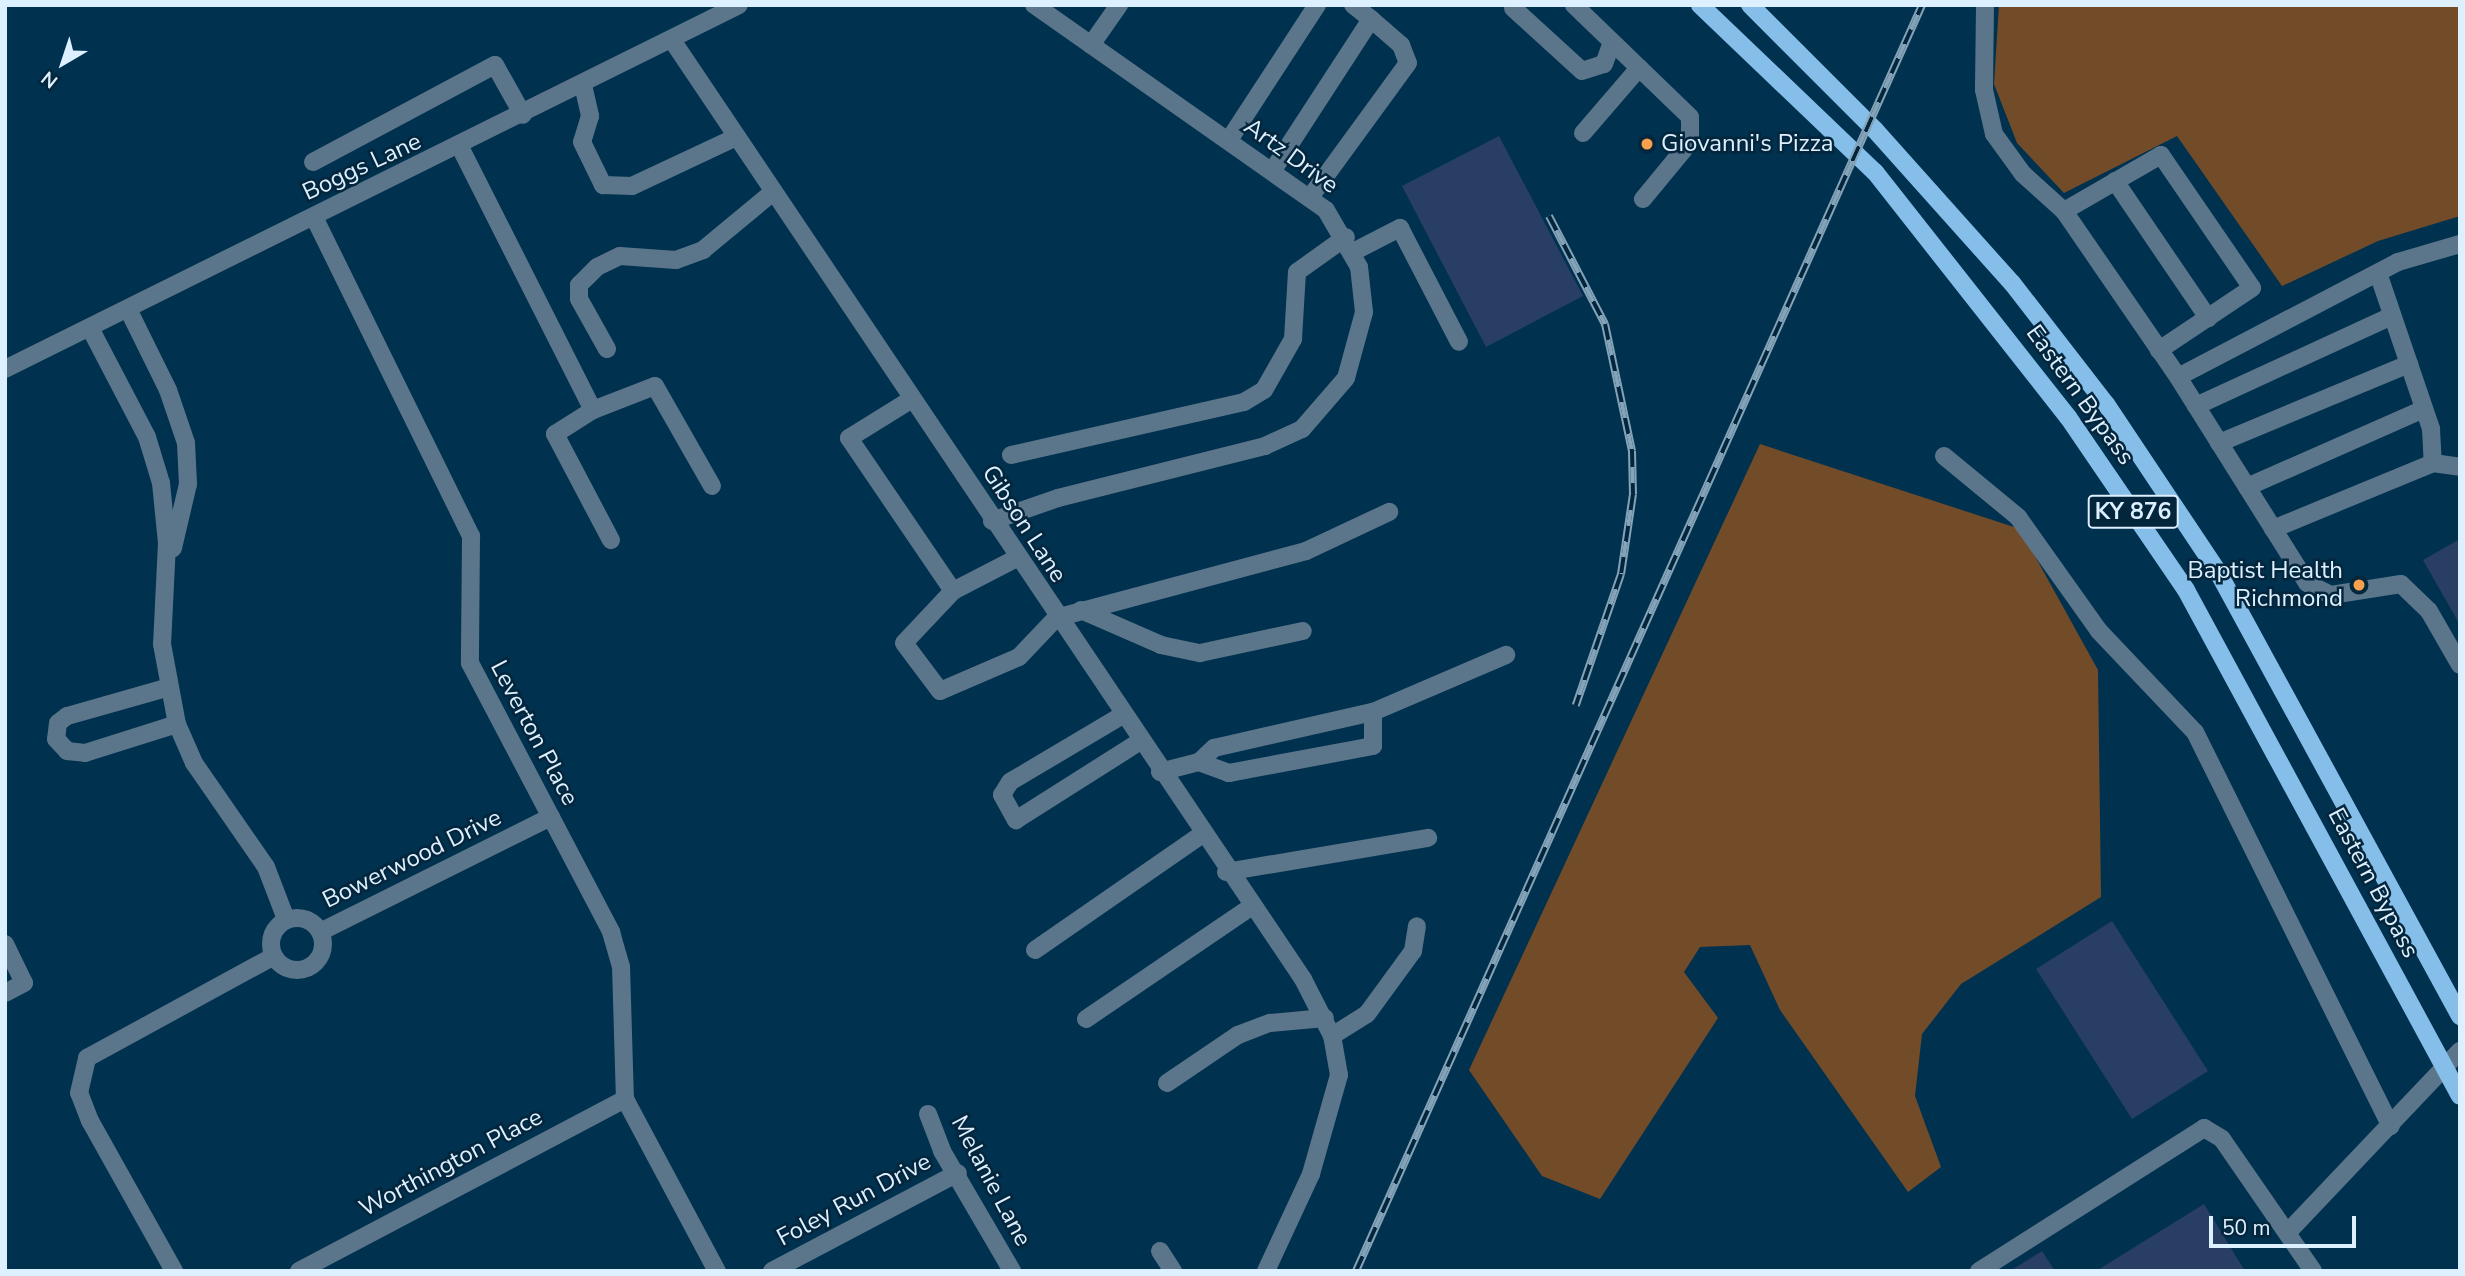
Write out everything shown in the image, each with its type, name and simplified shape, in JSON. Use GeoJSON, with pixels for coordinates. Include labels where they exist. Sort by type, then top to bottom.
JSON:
{"type":"FeatureCollection","features":[{"type":"Feature","properties":{"kind":"main road","name":"Eastern Bypass"},"geometry":{"type":"LineString","coordinates":[[1700,5],[1875,172],[2068,417],[2186,590],[2460,1096]]}},
{"type":"Feature","properties":{"kind":"main road","name":"Eastern Bypass"},"geometry":{"type":"LineString","coordinates":[[1750,5],[1875,130],[2012,283],[2106,404],[2218,572],[2460,1016]]}},
{"type":"Feature","properties":{"kind":"street","name":"Boggs Lane"},"geometry":{"type":"LineString","coordinates":[[5,369],[523,116],[739,5]]}},
{"type":"Feature","properties":{"kind":"street","name":"Artz Drive"},"geometry":{"type":"LineString","coordinates":[[1034,5],[1311,196],[1350,245]]}},
{"type":"Feature","properties":{"kind":"street"},"geometry":{"type":"LineString","coordinates":[[1091,45],[1119,5]]}},
{"type":"Feature","properties":{"kind":"street"},"geometry":{"type":"LineString","coordinates":[[1229,141],[1317,5]]}},
{"type":"Feature","properties":{"kind":"street"},"geometry":{"type":"LineString","coordinates":[[1311,196],[1408,62],[1401,45],[1353,5]]}},
{"type":"Feature","properties":{"kind":"street"},"geometry":{"type":"LineString","coordinates":[[1574,5],[1690,117],[1690,142],[1643,199]]}},
{"type":"Feature","properties":{"kind":"street"},"geometry":{"type":"LineString","coordinates":[[1985,5],[1983,80],[1994,134],[2023,174],[2064,211],[2178,377],[2307,583],[2331,595],[2402,584],[2429,611],[2460,665]]}},
{"type":"Feature","properties":{"kind":"street"},"geometry":{"type":"LineString","coordinates":[[1513,8],[1582,71],[1604,64],[1612,43]]}},
{"type":"Feature","properties":{"kind":"street"},"geometry":{"type":"LineString","coordinates":[[1273,170],[1371,19]]}},
{"type":"Feature","properties":{"kind":"street","name":"Gibson Lane"},"geometry":{"type":"LineString","coordinates":[[672,40],[1325,1018],[1332,1036],[1339,1075],[1311,1174],[1266,1271]]}},
{"type":"Feature","properties":{"kind":"street"},"geometry":{"type":"LineString","coordinates":[[313,162],[495,65],[523,116]]}},
{"type":"Feature","properties":{"kind":"street"},"geometry":{"type":"LineString","coordinates":[[1583,133],[1639,68]]}},
{"type":"Feature","properties":{"kind":"street"},"geometry":{"type":"LineString","coordinates":[[583,85],[590,116],[582,142],[603,185],[632,186],[737,137]]}},
{"type":"Feature","properties":{"kind":"street"},"geometry":{"type":"LineString","coordinates":[[460,147],[593,410]]}},
{"type":"Feature","properties":{"kind":"street"},"geometry":{"type":"LineString","coordinates":[[2064,211],[2161,155],[2252,288],[2160,350]]}},
{"type":"Feature","properties":{"kind":"street"},"geometry":{"type":"LineString","coordinates":[[2115,181],[2208,317]]}},
{"type":"Feature","properties":{"kind":"street"},"geometry":{"type":"LineString","coordinates":[[607,349],[579,299],[579,285],[597,267],[620,256],[676,260],[703,250],[773,192]]}},
{"type":"Feature","properties":{"kind":"street","name":"Leverton Place"},"geometry":{"type":"LineString","coordinates":[[314,217],[471,536],[470,663],[611,932],[621,966],[625,1099],[717,1271]]}},
{"type":"Feature","properties":{"kind":"street"},"geometry":{"type":"LineString","coordinates":[[1011,455],[1244,402],[1264,390],[1293,339],[1297,272],[1350,245],[1401,228],[1459,342]]}},
{"type":"Feature","properties":{"kind":"street"},"geometry":{"type":"LineString","coordinates":[[2178,377],[2378,273],[2460,244]]}},
{"type":"Feature","properties":{"kind":"street"},"geometry":{"type":"LineString","coordinates":[[992,521],[1255,449],[1302,429],[1334,398],[1355,357],[1364,312],[1350,245]]}},
{"type":"Feature","properties":{"kind":"street"},"geometry":{"type":"LineString","coordinates":[[2378,273],[2424,409],[2433,463]]}},
{"type":"Feature","properties":{"kind":"street"},"geometry":{"type":"LineString","coordinates":[[128,309],[168,390],[186,443],[188,484],[166,564]]}},
{"type":"Feature","properties":{"kind":"street"},"geometry":{"type":"LineString","coordinates":[[2196,406],[2392,316]]}},
{"type":"Feature","properties":{"kind":"street"},"geometry":{"type":"LineString","coordinates":[[90,328],[158,467],[166,564],[166,688],[177,724],[194,763],[266,867],[286,919],[272,939],[274,956],[290,969],[306,968],[323,951],[320,932]]}},
{"type":"Feature","properties":{"kind":"street"},"geometry":{"type":"LineString","coordinates":[[2219,443],[2409,364]]}},
{"type":"Feature","properties":{"kind":"street"},"geometry":{"type":"LineString","coordinates":[[611,540],[555,433],[593,410],[655,386],[712,486]]}},
{"type":"Feature","properties":{"kind":"street"},"geometry":{"type":"LineString","coordinates":[[912,399],[849,438],[953,591]]}},
{"type":"Feature","properties":{"kind":"street"},"geometry":{"type":"LineString","coordinates":[[2247,487],[2424,409]]}},
{"type":"Feature","properties":{"kind":"street"},"geometry":{"type":"LineString","coordinates":[[1944,456],[2018,517],[2099,631],[2195,732],[2391,1126]]}},
{"type":"Feature","properties":{"kind":"street"},"geometry":{"type":"LineString","coordinates":[[2273,529],[2433,463],[2460,467]]}},
{"type":"Feature","properties":{"kind":"street"},"geometry":{"type":"LineString","coordinates":[[1017,558],[953,591],[904,643],[940,691],[1019,657],[1056,618],[1306,551],[1389,512]]}},
{"type":"Feature","properties":{"kind":"street"},"geometry":{"type":"LineString","coordinates":[[1081,610],[1161,645],[1200,653],[1303,631]]}},
{"type":"Feature","properties":{"kind":"street"},"geometry":{"type":"LineString","coordinates":[[1160,772],[1199,762],[1214,748],[1373,712],[1507,655]]}},
{"type":"Feature","properties":{"kind":"street"},"geometry":{"type":"LineString","coordinates":[[166,688],[67,716],[58,723],[56,739],[67,751],[85,753],[177,724]]}},
{"type":"Feature","properties":{"kind":"street"},"geometry":{"type":"LineString","coordinates":[[1199,762],[1229,773],[1373,746],[1373,712]]}},
{"type":"Feature","properties":{"kind":"street"},"geometry":{"type":"LineString","coordinates":[[1121,716],[1010,782],[1002,795],[1016,820],[1139,742]]}},
{"type":"Feature","properties":{"kind":"street","name":"Bowerwood Drive"},"geometry":{"type":"LineString","coordinates":[[286,919],[304,919],[320,932],[551,817]]}},
{"type":"Feature","properties":{"kind":"street"},"geometry":{"type":"LineString","coordinates":[[1035,950],[1201,835]]}},
{"type":"Feature","properties":{"kind":"street"},"geometry":{"type":"LineString","coordinates":[[1226,872],[1428,838]]}},
{"type":"Feature","properties":{"kind":"street"},"geometry":{"type":"LineString","coordinates":[[1087,1019],[1251,907]]}},
{"type":"Feature","properties":{"kind":"street"},"geometry":{"type":"LineString","coordinates":[[1332,1036],[1367,1014],[1413,951],[1417,926]]}},
{"type":"Feature","properties":{"kind":"street"},"geometry":{"type":"LineString","coordinates":[[5,944],[24,983],[5,993]]}},
{"type":"Feature","properties":{"kind":"street"},"geometry":{"type":"LineString","coordinates":[[174,1271],[90,1121],[79,1093],[85,1065],[101,1047],[274,956]]}},
{"type":"Feature","properties":{"kind":"street"},"geometry":{"type":"LineString","coordinates":[[1167,1083],[1238,1035],[1270,1023],[1325,1018]]}},
{"type":"Feature","properties":{"kind":"street"},"geometry":{"type":"LineString","coordinates":[[2288,1232],[2446,1069],[2460,1051]]}},
{"type":"Feature","properties":{"kind":"street","name":"Worthington Place"},"geometry":{"type":"LineString","coordinates":[[299,1271],[625,1099]]}},
{"type":"Feature","properties":{"kind":"street","name":"Melanie Lane"},"geometry":{"type":"LineString","coordinates":[[928,1114],[1012,1271]]}},
{"type":"Feature","properties":{"kind":"street"},"geometry":{"type":"LineString","coordinates":[[1979,1271],[2204,1128],[2217,1133],[2313,1271]]}},
{"type":"Feature","properties":{"kind":"street","name":"Foley Run Drive"},"geometry":{"type":"LineString","coordinates":[[772,1271],[958,1173]]}},
{"type":"Feature","properties":{"kind":"street"},"geometry":{"type":"LineString","coordinates":[[1160,1251],[1173,1271]]}},
{"type":"Feature","properties":{"kind":"shaded area"},"geometry":{"type":"Polygon","coordinates":[[[1999,5],[2460,5],[2460,216],[2378,241],[2282,286],[2177,136],[2064,193],[2017,143],[1994,84],[1999,5]]]}},
{"type":"Feature","properties":{"kind":"shaded area"},"geometry":{"type":"Polygon","coordinates":[[[1760,444],[2020,529],[2098,670],[2101,897],[1961,984],[1922,1034],[1915,1096],[1941,1167],[1908,1192],[1780,1010],[1750,945],[1700,947],[1684,972],[1718,1018],[1600,1199],[1542,1176],[1469,1070],[1760,444]]]}},
{"type":"Feature","properties":{"kind":"building"},"geometry":{"type":"Polygon","coordinates":[[[1499,136],[1583,296],[1486,347],[1402,186],[1499,136]]]}},
{"type":"Feature","properties":{"kind":"building"},"geometry":{"type":"Polygon","coordinates":[[[2460,539],[2460,625],[2423,560],[2460,539]]]}},
{"type":"Feature","properties":{"kind":"building"},"geometry":{"type":"Polygon","coordinates":[[[2112,921],[2208,1071],[2132,1119],[2036,969],[2112,921]]]}},
{"type":"Feature","properties":{"kind":"building"},"geometry":{"type":"Polygon","coordinates":[[[2204,1204],[2245,1271],[2096,1271],[2204,1204]]]}},
{"type":"Feature","properties":{"kind":"building"},"geometry":{"type":"Polygon","coordinates":[[[2042,1251],[2055,1271],[2010,1271],[2042,1251]]]}},
{"type":"Feature","properties":{"kind":"railway"},"geometry":{"type":"LineString","coordinates":[[1356,1271],[1922,5]]}},
{"type":"Feature","properties":{"kind":"railway"},"geometry":{"type":"LineString","coordinates":[[1549,216],[1605,324],[1632,451],[1633,494],[1621,574],[1576,705]]}},
{"type":"Feature","properties":{"kind":"place","name":"Giovanni's Pizza"},"geometry":{"type":"Point","coordinates":[1647,144]}},
{"type":"Feature","properties":{"kind":"place","name":"Baptist Health Richmond"},"geometry":{"type":"Point","coordinates":[2359,585]}}]}
